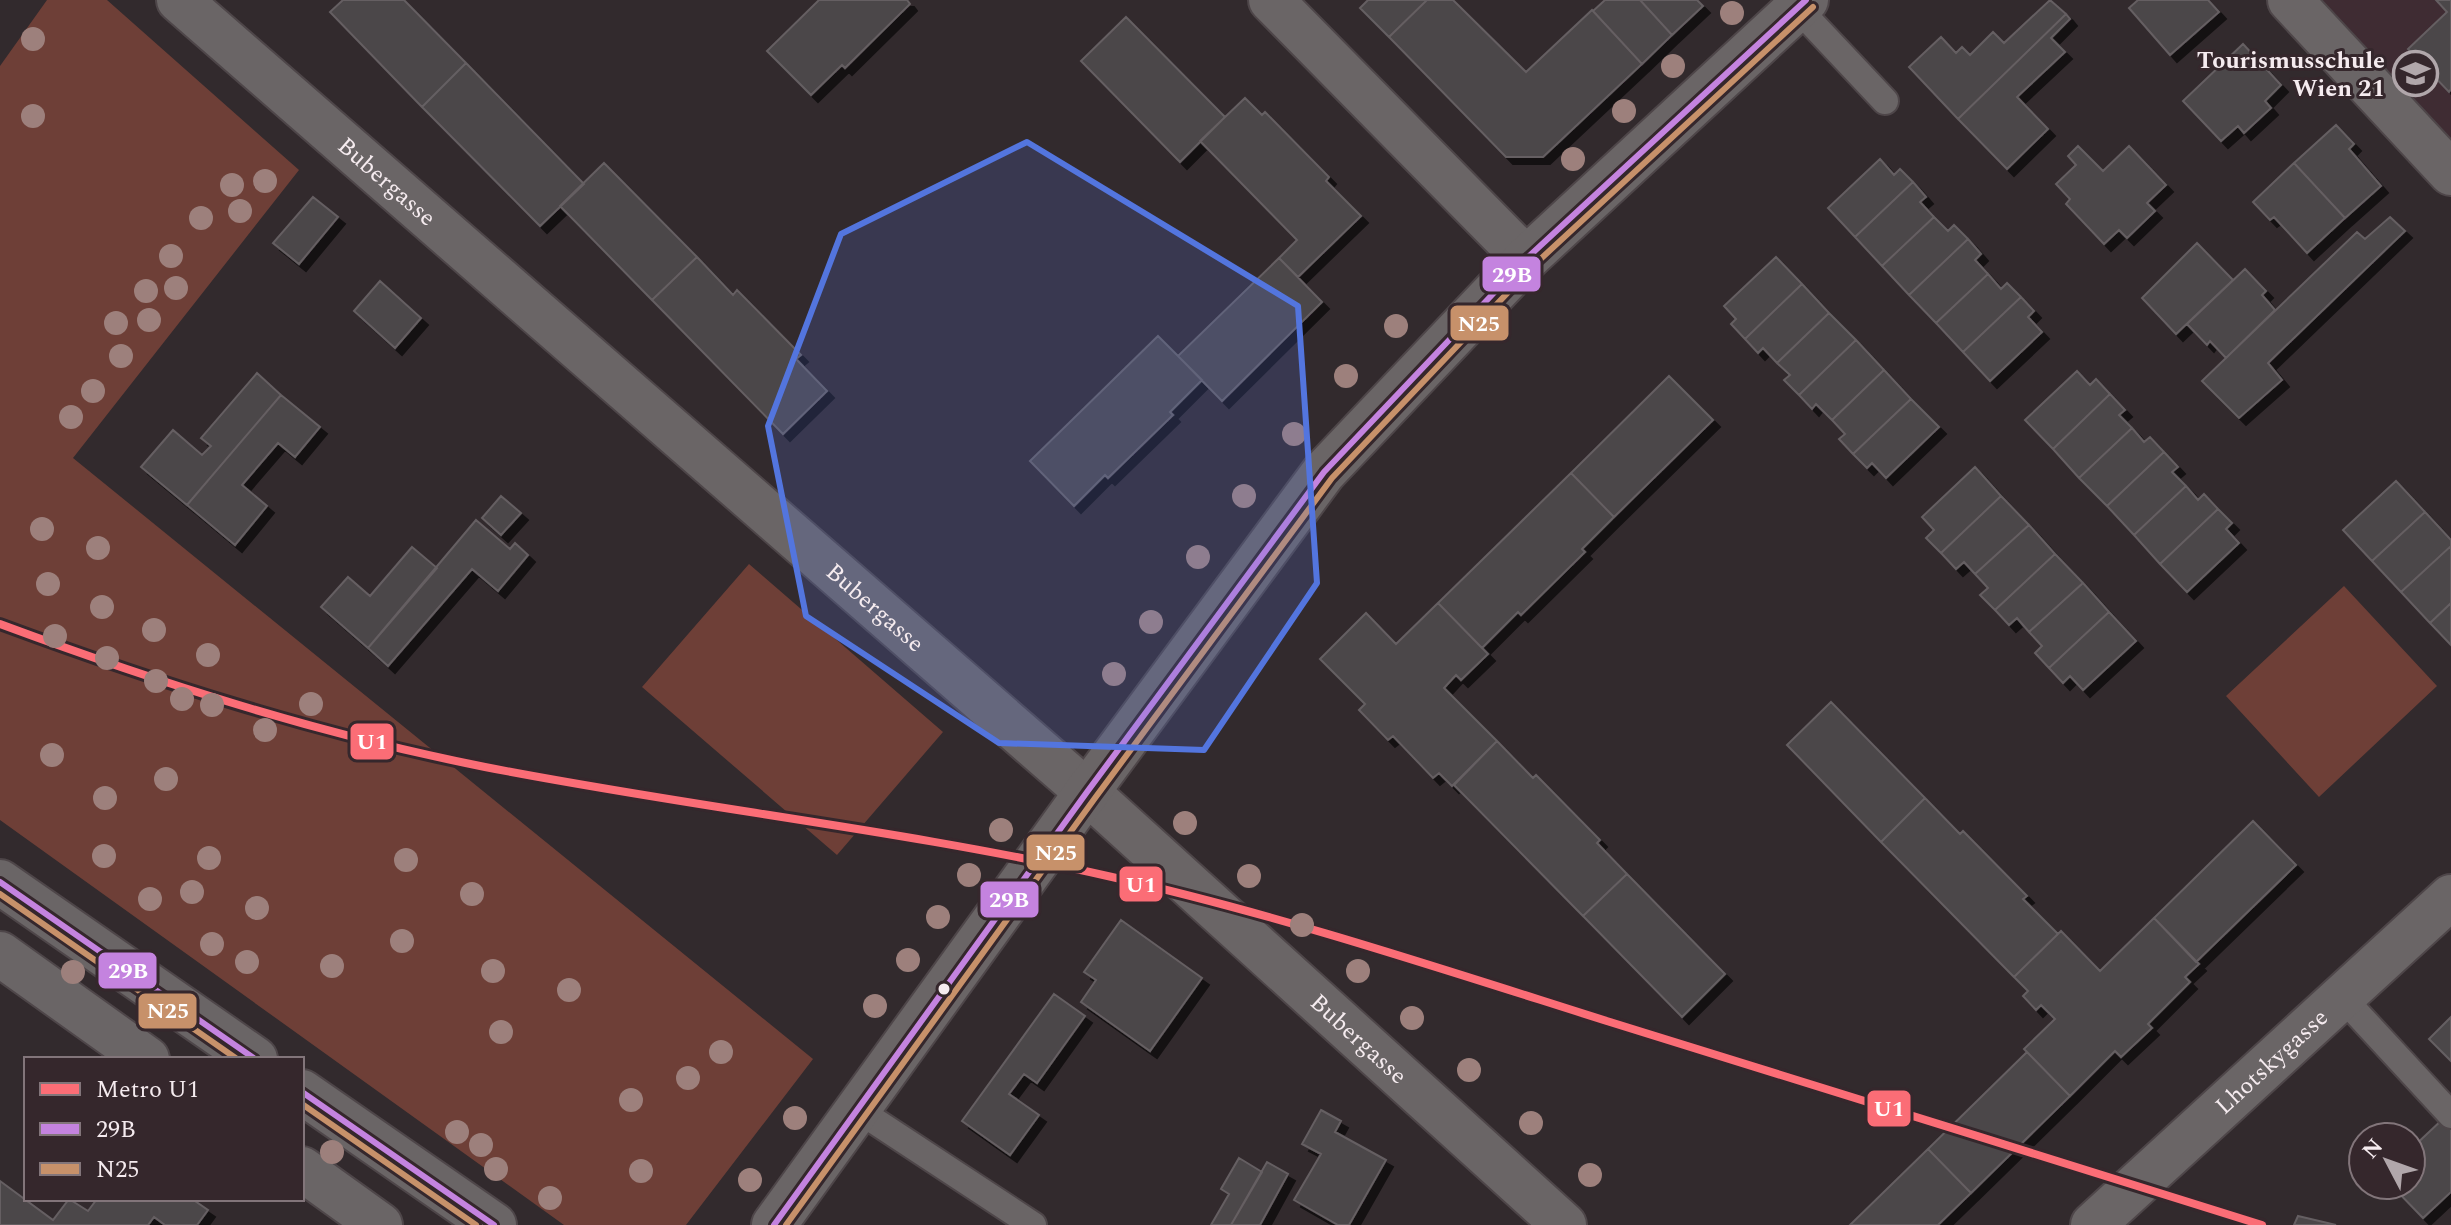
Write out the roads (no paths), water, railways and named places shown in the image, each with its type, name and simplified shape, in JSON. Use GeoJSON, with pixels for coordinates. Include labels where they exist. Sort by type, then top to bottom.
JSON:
{"type":"FeatureCollection","features":[{"type":"Feature","properties":{"kind":"street","name":"Bubergasse"},"geometry":{"type":"LineString","coordinates":[[179,0],[1087,792],[1564,1225]]}},
{"type":"Feature","properties":{"kind":"street"},"geometry":{"type":"LineString","coordinates":[[1271,0],[1526,259]]}},
{"type":"Feature","properties":{"kind":"street"},"geometry":{"type":"LineString","coordinates":[[2290,0],[2451,173]]}},
{"type":"Feature","properties":{"kind":"street"},"geometry":{"type":"LineString","coordinates":[[774,1225],[1087,792],[1324,472],[1526,259],[1798,3]]}},
{"type":"Feature","properties":{"kind":"street"},"geometry":{"type":"LineString","coordinates":[[0,882],[252,1057]]}},
{"type":"Feature","properties":{"kind":"street","name":"Lhotskygasse"},"geometry":{"type":"LineString","coordinates":[[2093,1225],[2451,897]]}},
{"type":"Feature","properties":{"kind":"street"},"geometry":{"type":"LineString","coordinates":[[0,954],[144,1057]]}},
{"type":"Feature","properties":{"kind":"street"},"geometry":{"type":"LineString","coordinates":[[304,1093],[494,1225]]}},
{"type":"Feature","properties":{"kind":"street"},"geometry":{"type":"LineString","coordinates":[[304,1170],[380,1225]]}},
{"type":"Feature","properties":{"kind":"lane"},"geometry":{"type":"LineString","coordinates":[[1798,3],[1885,101]]}},
{"type":"Feature","properties":{"kind":"lane"},"geometry":{"type":"LineString","coordinates":[[2342,997],[2451,1115]]}},
{"type":"Feature","properties":{"kind":"lane"},"geometry":{"type":"LineString","coordinates":[[858,1110],[1033,1225]]}},
{"type":"Feature","properties":{"kind":"metro line","name":"U1"},"geometry":{"type":"LineString","coordinates":[[0,624],[240,705],[423,754],[563,782],[1034,860],[1237,908],[1424,963],[2262,1225]]}},
{"type":"Feature","properties":{"kind":"place","name":"Tourismusschule Wien 21"},"geometry":{"type":"Point","coordinates":[2416,74]}}]}
